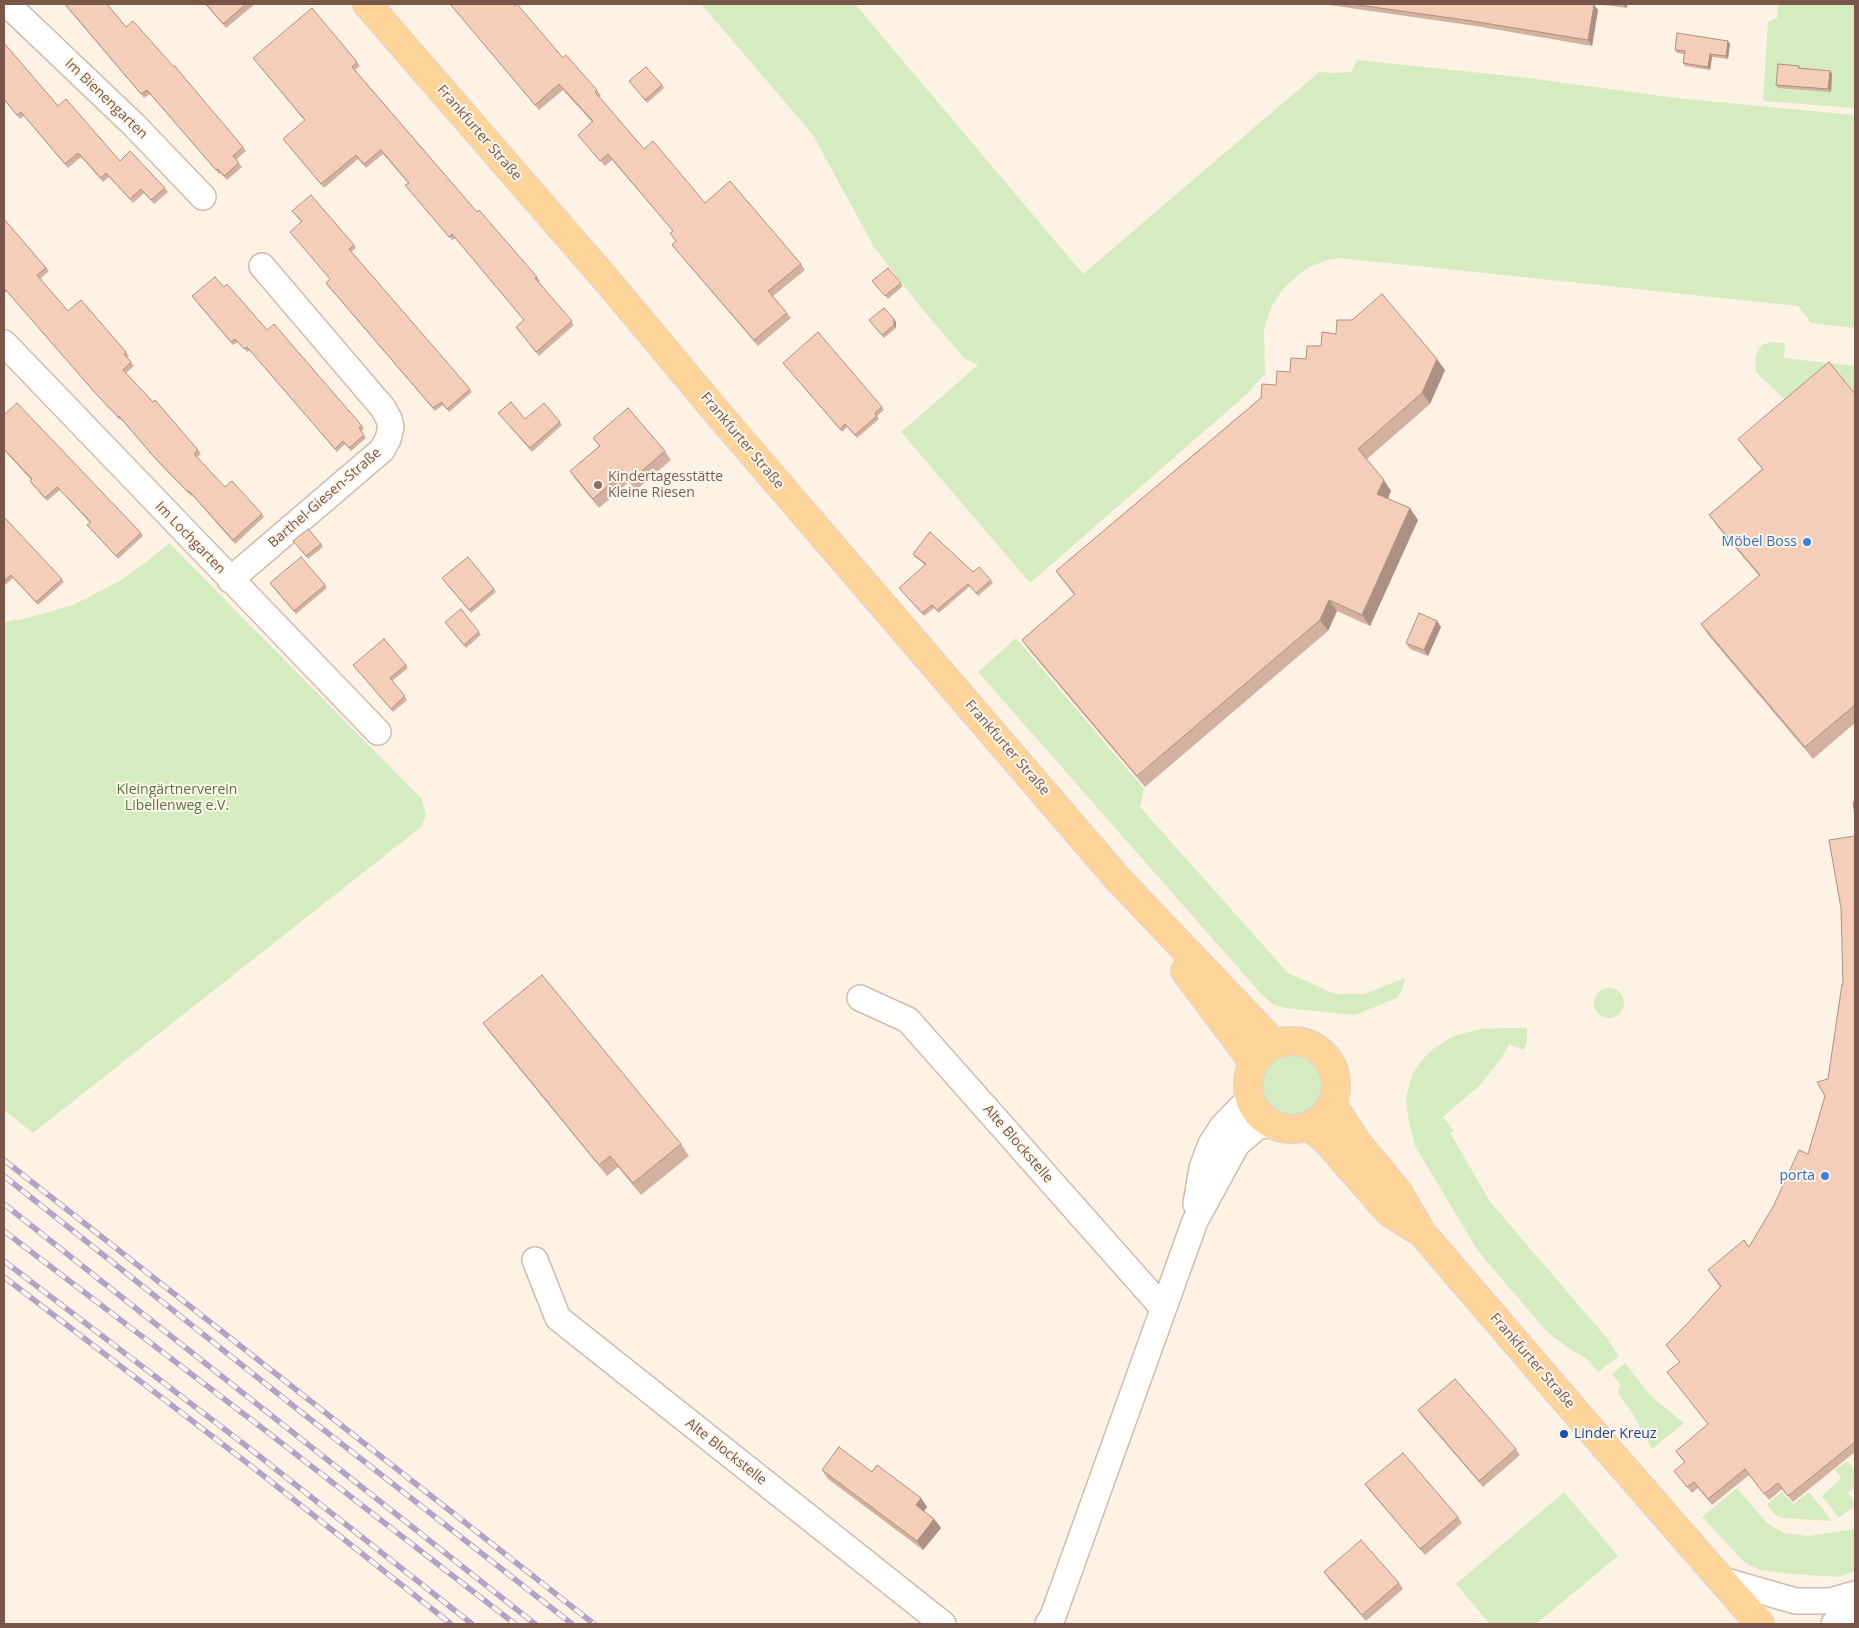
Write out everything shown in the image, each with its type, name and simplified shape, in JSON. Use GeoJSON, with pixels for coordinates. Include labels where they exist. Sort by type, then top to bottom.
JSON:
{"type":"FeatureCollection","features":[{"type":"Feature","properties":{"kind":"main road","name":"Frankfurter Straße"},"geometry":{"type":"LineString","coordinates":[[366,4],[610,283],[721,418],[1118,879],[1275,1044]]}},
{"type":"Feature","properties":{"kind":"main road","name":"Frankfurter Straße"},"geometry":{"type":"LineString","coordinates":[[1118,879],[1254,1063]]}},
{"type":"Feature","properties":{"kind":"main road"},"geometry":{"type":"LineString","coordinates":[[1291,1041],[1307,1043],[1317,1048],[1327,1058],[1334,1070],[1336,1081],[1332,1104],[1322,1117],[1308,1126],[1284,1128],[1273,1124],[1258,1114],[1250,1098],[1249,1074],[1254,1063],[1259,1055],[1275,1044],[1291,1041]]}},
{"type":"Feature","properties":{"kind":"main road","name":"Frankfurter Straße"},"geometry":{"type":"LineString","coordinates":[[1332,1104],[1356,1142],[1398,1192],[1422,1233],[1760,1624]]}},
{"type":"Feature","properties":{"kind":"main road","name":"Frankfurter Straße"},"geometry":{"type":"LineString","coordinates":[[1308,1126],[1326,1140],[1389,1212],[1422,1233]]}},
{"type":"Feature","properties":{"kind":"street","name":"Im Bienengarten"},"geometry":{"type":"LineString","coordinates":[[7,4],[127,118],[204,196]]}},
{"type":"Feature","properties":{"kind":"street","name":"Barthel-Giesen-Straße"},"geometry":{"type":"LineString","coordinates":[[230,580],[382,450],[388,439],[391,427],[383,408],[262,266]]}},
{"type":"Feature","properties":{"kind":"street","name":"Im Lochgarten"},"geometry":{"type":"LineString","coordinates":[[8,357],[378,732]]}},
{"type":"Feature","properties":{"kind":"street","name":"Alte Blockstelle"},"geometry":{"type":"LineString","coordinates":[[860,998],[908,1020],[1163,1308]]}},
{"type":"Feature","properties":{"kind":"street"},"geometry":{"type":"LineString","coordinates":[[1195,1221],[1202,1168],[1211,1144],[1222,1127],[1250,1098]]}},
{"type":"Feature","properties":{"kind":"street"},"geometry":{"type":"LineString","coordinates":[[1048,1624],[1053,1616],[1195,1221],[1237,1144],[1257,1127],[1273,1124]]}},
{"type":"Feature","properties":{"kind":"street","name":"Alte Blockstelle"},"geometry":{"type":"LineString","coordinates":[[535,1260],[558,1318],[943,1624]]}},
{"type":"Feature","properties":{"kind":"street"},"geometry":{"type":"LineString","coordinates":[[1722,1580],[1796,1601],[1830,1601],[1855,1594]]}},
{"type":"Feature","properties":{"kind":"street"},"geometry":{"type":"LineString","coordinates":[[1834,1624],[1855,1607]]}},
{"type":"Feature","properties":{"kind":"green space"},"geometry":{"type":"Polygon","coordinates":[[[701,4],[855,4],[1083,274],[1319,72],[1351,72],[1357,60],[1521,77],[1676,98],[1855,115],[1855,328],[1811,323],[1798,306],[1338,258],[1327,260],[1299,274],[1283,289],[1273,304],[1264,328],[1265,374],[1247,394],[1030,583],[901,432],[978,365],[964,358],[922,309],[874,247],[813,135],[701,4]]]}},
{"type":"Feature","properties":{"kind":"green space"},"geometry":{"type":"Polygon","coordinates":[[[1778,4],[1855,4],[1855,108],[1763,101],[1768,22],[1777,18],[1778,4]]]}},
{"type":"Feature","properties":{"kind":"green space"},"geometry":{"type":"Polygon","coordinates":[[[1770,342],[1785,343],[1784,358],[1855,366],[1855,394],[1793,408],[1756,372],[1755,359],[1757,352],[1762,345],[1770,342]]]}},
{"type":"Feature","properties":{"kind":"green space","name":"Kleingärtnerverein Libellenweg e.V."},"geometry":{"type":"Polygon","coordinates":[[[169,543],[422,799],[426,815],[421,827],[33,1133],[4,1110],[4,622],[28,618],[73,605],[120,581],[169,543]]]}},
{"type":"Feature","properties":{"kind":"green space"},"geometry":{"type":"Polygon","coordinates":[[[1016,638],[1144,789],[1140,807],[1288,973],[1335,994],[1364,994],[1405,978],[1402,990],[1397,998],[1355,1015],[1285,1008],[1274,1005],[1262,995],[978,672],[1016,638]]]}},
{"type":"Feature","properties":{"kind":"green space"},"geometry":{"type":"Polygon","coordinates":[[[1609,988],[1620,992],[1624,1003],[1620,1014],[1609,1018],[1598,1014],[1594,1003],[1598,992],[1609,988]]]}},
{"type":"Feature","properties":{"kind":"green space"},"geometry":{"type":"Polygon","coordinates":[[[1527,1028],[1527,1041],[1524,1050],[1509,1044],[1502,1057],[1481,1084],[1443,1117],[1454,1131],[1450,1133],[1491,1203],[1606,1337],[1619,1356],[1598,1372],[1586,1358],[1548,1333],[1478,1251],[1415,1146],[1406,1098],[1412,1075],[1421,1061],[1433,1049],[1454,1036],[1480,1029],[1527,1028]]]}},
{"type":"Feature","properties":{"kind":"green space"},"geometry":{"type":"Polygon","coordinates":[[[1292,1048],[1306,1051],[1318,1059],[1326,1071],[1329,1085],[1326,1099],[1318,1111],[1306,1119],[1292,1122],[1278,1119],[1266,1111],[1258,1099],[1255,1085],[1258,1071],[1266,1059],[1278,1051],[1292,1048]]]}},
{"type":"Feature","properties":{"kind":"green space"},"geometry":{"type":"Polygon","coordinates":[[[1625,1363],[1651,1396],[1684,1423],[1652,1449],[1620,1396],[1618,1392],[1620,1384],[1612,1374],[1625,1363]]]}},
{"type":"Feature","properties":{"kind":"green space"},"geometry":{"type":"Polygon","coordinates":[[[1847,1461],[1855,1468],[1855,1487],[1848,1493],[1855,1506],[1839,1518],[1822,1496],[1841,1478],[1835,1470],[1847,1461]]]}},
{"type":"Feature","properties":{"kind":"green space"},"geometry":{"type":"Polygon","coordinates":[[[1737,1488],[1767,1523],[1784,1533],[1808,1536],[1855,1529],[1855,1571],[1839,1577],[1792,1574],[1760,1570],[1745,1563],[1702,1517],[1737,1488]]]}},
{"type":"Feature","properties":{"kind":"green space"},"geometry":{"type":"Polygon","coordinates":[[[1564,1492],[1618,1556],[1536,1624],[1490,1624],[1456,1584],[1564,1492]]]}},
{"type":"Feature","properties":{"kind":"green space"},"geometry":{"type":"Polygon","coordinates":[[[1782,1492],[1793,1504],[1809,1492],[1832,1521],[1781,1518],[1774,1514],[1767,1504],[1782,1492]]]}},
{"type":"Feature","properties":{"kind":"building"},"geometry":{"type":"Polygon","coordinates":[[[65,4],[107,4],[126,27],[133,21],[175,66],[243,147],[233,156],[239,163],[224,176],[218,169],[216,170],[147,90],[141,94],[65,4]]]}},
{"type":"Feature","properties":{"kind":"building"},"geometry":{"type":"Polygon","coordinates":[[[206,4],[246,4],[223,24],[206,4]]]}},
{"type":"Feature","properties":{"kind":"building"},"geometry":{"type":"Polygon","coordinates":[[[450,4],[514,4],[515,6],[517,4],[563,58],[566,55],[597,90],[595,92],[644,149],[653,141],[705,203],[730,181],[801,264],[768,291],[787,313],[754,340],[672,245],[676,241],[670,233],[673,231],[608,154],[600,161],[578,135],[593,121],[559,84],[535,105],[450,4]]]}},
{"type":"Feature","properties":{"kind":"building"},"geometry":{"type":"Polygon","coordinates":[[[1351,4],[1589,4],[1594,5],[1588,40],[1351,4]]]}},
{"type":"Feature","properties":{"kind":"building"},"geometry":{"type":"Polygon","coordinates":[[[312,8],[357,62],[352,67],[477,212],[479,210],[572,321],[536,352],[516,327],[524,320],[452,234],[449,237],[405,185],[409,183],[381,150],[364,164],[356,155],[321,184],[283,139],[305,120],[253,58],[312,8]]]}},
{"type":"Feature","properties":{"kind":"building"},"geometry":{"type":"Polygon","coordinates":[[[1677,33],[1728,41],[1726,56],[1710,54],[1708,67],[1683,63],[1685,51],[1675,50],[1677,33]]]}},
{"type":"Feature","properties":{"kind":"building"},"geometry":{"type":"Polygon","coordinates":[[[4,43],[58,106],[66,99],[120,161],[130,151],[165,188],[151,200],[141,189],[130,199],[106,173],[101,178],[78,153],[65,164],[21,112],[17,115],[4,99],[4,43]]]}},
{"type":"Feature","properties":{"kind":"building"},"geometry":{"type":"Polygon","coordinates":[[[1778,64],[1830,71],[1828,89],[1776,85],[1778,64]]]}},
{"type":"Feature","properties":{"kind":"building"},"geometry":{"type":"Polygon","coordinates":[[[646,67],[662,85],[645,100],[629,81],[646,67]]]}},
{"type":"Feature","properties":{"kind":"building"},"geometry":{"type":"Polygon","coordinates":[[[311,195],[354,245],[349,249],[470,389],[447,409],[441,402],[433,408],[326,283],[330,279],[290,232],[302,221],[292,211],[311,195]]]}},
{"type":"Feature","properties":{"kind":"building"},"geometry":{"type":"Polygon","coordinates":[[[4,219],[46,268],[37,275],[68,311],[81,300],[126,352],[124,354],[131,362],[123,370],[153,402],[155,400],[198,450],[194,454],[225,487],[232,481],[262,514],[233,540],[189,491],[155,458],[119,416],[97,395],[4,288],[4,219]]]}},
{"type":"Feature","properties":{"kind":"building"},"geometry":{"type":"Polygon","coordinates":[[[888,268],[901,283],[885,296],[872,281],[888,268]]]}},
{"type":"Feature","properties":{"kind":"building"},"geometry":{"type":"Polygon","coordinates":[[[215,277],[224,287],[227,284],[267,330],[274,324],[362,426],[359,428],[364,435],[349,448],[343,441],[335,449],[247,347],[244,349],[235,339],[231,342],[192,296],[215,277]]]}},
{"type":"Feature","properties":{"kind":"building"},"geometry":{"type":"Polygon","coordinates":[[[1382,294],[1437,359],[1422,393],[1358,449],[1384,480],[1377,494],[1410,508],[1362,615],[1329,600],[1320,620],[1137,776],[1022,640],[1075,594],[1056,571],[1261,398],[1262,384],[1276,385],[1277,371],[1290,372],[1291,358],[1306,359],[1307,346],[1321,346],[1322,332],[1336,334],[1337,320],[1352,320],[1382,294]]]}},
{"type":"Feature","properties":{"kind":"building"},"geometry":{"type":"Polygon","coordinates":[[[884,308],[894,319],[894,325],[882,335],[869,320],[884,308]]]}},
{"type":"Feature","properties":{"kind":"building"},"geometry":{"type":"Polygon","coordinates":[[[818,332],[882,407],[875,413],[877,416],[855,435],[845,424],[840,429],[783,363],[818,332]]]}},
{"type":"Feature","properties":{"kind":"building","name":"Möbel Boss"},"geometry":{"type":"Polygon","coordinates":[[[1829,362],[1855,394],[1855,705],[1805,747],[1701,624],[1760,575],[1709,515],[1763,469],[1738,439],[1829,362]]]}},
{"type":"Feature","properties":{"kind":"building"},"geometry":{"type":"Polygon","coordinates":[[[511,402],[525,419],[544,403],[560,422],[530,448],[498,413],[511,402]]]}},
{"type":"Feature","properties":{"kind":"building"},"geometry":{"type":"Polygon","coordinates":[[[17,403],[141,533],[116,556],[87,525],[91,522],[57,487],[45,498],[30,481],[32,479],[4,449],[4,415],[17,403]]]}},
{"type":"Feature","properties":{"kind":"building"},"geometry":{"type":"Polygon","coordinates":[[[628,408],[665,451],[630,481],[623,473],[593,499],[570,471],[600,446],[593,438],[628,408]]]}},
{"type":"Feature","properties":{"kind":"building"},"geometry":{"type":"Polygon","coordinates":[[[4,517],[62,579],[36,602],[11,575],[4,581],[4,517]]]}},
{"type":"Feature","properties":{"kind":"building"},"geometry":{"type":"Polygon","coordinates":[[[308,529],[321,544],[306,556],[293,541],[308,529]]]}},
{"type":"Feature","properties":{"kind":"building"},"geometry":{"type":"Polygon","coordinates":[[[930,532],[973,572],[979,567],[991,580],[976,593],[968,584],[937,610],[932,605],[922,613],[899,588],[926,564],[913,554],[930,532]]]}},
{"type":"Feature","properties":{"kind":"building"},"geometry":{"type":"Polygon","coordinates":[[[301,557],[325,585],[294,611],[270,583],[301,557]]]}},
{"type":"Feature","properties":{"kind":"building"},"geometry":{"type":"Polygon","coordinates":[[[468,557],[494,589],[469,610],[442,578],[468,557]]]}},
{"type":"Feature","properties":{"kind":"building"},"geometry":{"type":"Polygon","coordinates":[[[461,609],[479,632],[464,645],[445,622],[461,609]]]}},
{"type":"Feature","properties":{"kind":"building"},"geometry":{"type":"Polygon","coordinates":[[[1419,613],[1437,621],[1424,650],[1406,643],[1419,613]]]}},
{"type":"Feature","properties":{"kind":"building"},"geometry":{"type":"Polygon","coordinates":[[[384,639],[406,665],[390,678],[405,696],[391,709],[353,665],[384,639]]]}},
{"type":"Feature","properties":{"kind":"building","name":"porta"},"geometry":{"type":"Polygon","coordinates":[[[1855,836],[1855,1442],[1788,1496],[1778,1483],[1764,1494],[1745,1469],[1708,1499],[1694,1482],[1687,1487],[1674,1471],[1685,1462],[1676,1451],[1708,1424],[1667,1372],[1680,1362],[1666,1345],[1721,1286],[1708,1270],[1744,1240],[1749,1247],[1774,1205],[1799,1150],[1808,1154],[1825,1096],[1817,1082],[1828,1079],[1843,985],[1841,908],[1829,840],[1855,836]]]}},
{"type":"Feature","properties":{"kind":"building"},"geometry":{"type":"Polygon","coordinates":[[[542,975],[681,1144],[633,1183],[610,1156],[599,1165],[483,1023],[542,975]]]}},
{"type":"Feature","properties":{"kind":"building"},"geometry":{"type":"Polygon","coordinates":[[[1455,1379],[1516,1449],[1479,1481],[1418,1410],[1455,1379]]]}},
{"type":"Feature","properties":{"kind":"building"},"geometry":{"type":"Polygon","coordinates":[[[839,1447],[872,1472],[877,1465],[921,1498],[916,1505],[934,1519],[917,1541],[822,1470],[839,1447]]]}},
{"type":"Feature","properties":{"kind":"building"},"geometry":{"type":"Polygon","coordinates":[[[1403,1453],[1458,1517],[1420,1549],[1365,1484],[1403,1453]]]}},
{"type":"Feature","properties":{"kind":"building"},"geometry":{"type":"Polygon","coordinates":[[[1361,1540],[1399,1583],[1362,1615],[1324,1572],[1361,1540]]]}},
{"type":"Feature","properties":{"kind":"railway"},"geometry":{"type":"LineString","coordinates":[[4,1160],[594,1624]]}},
{"type":"Feature","properties":{"kind":"railway"},"geometry":{"type":"LineString","coordinates":[[4,1176],[572,1624]]}},
{"type":"Feature","properties":{"kind":"railway"},"geometry":{"type":"LineString","coordinates":[[4,1204],[535,1624]]}},
{"type":"Feature","properties":{"kind":"railway"},"geometry":{"type":"LineString","coordinates":[[4,1231],[515,1624]]}},
{"type":"Feature","properties":{"kind":"railway"},"geometry":{"type":"LineString","coordinates":[[4,1261],[249,1448],[472,1624]]}},
{"type":"Feature","properties":{"kind":"railway"},"geometry":{"type":"LineString","coordinates":[[4,1277],[255,1469],[451,1624]]}},
{"type":"Feature","properties":{"kind":"place","name":"Kindertagesstätte Kleine Riesen"},"geometry":{"type":"Point","coordinates":[598,485]}},
{"type":"Feature","properties":{"kind":"place","name":"Möbel Boss"},"geometry":{"type":"Point","coordinates":[1807,542]}},
{"type":"Feature","properties":{"kind":"place","name":"porta"},"geometry":{"type":"Point","coordinates":[1825,1176]}},
{"type":"Feature","properties":{"kind":"place","name":"Linder Kreuz"},"geometry":{"type":"Point","coordinates":[1564,1434]}}]}
